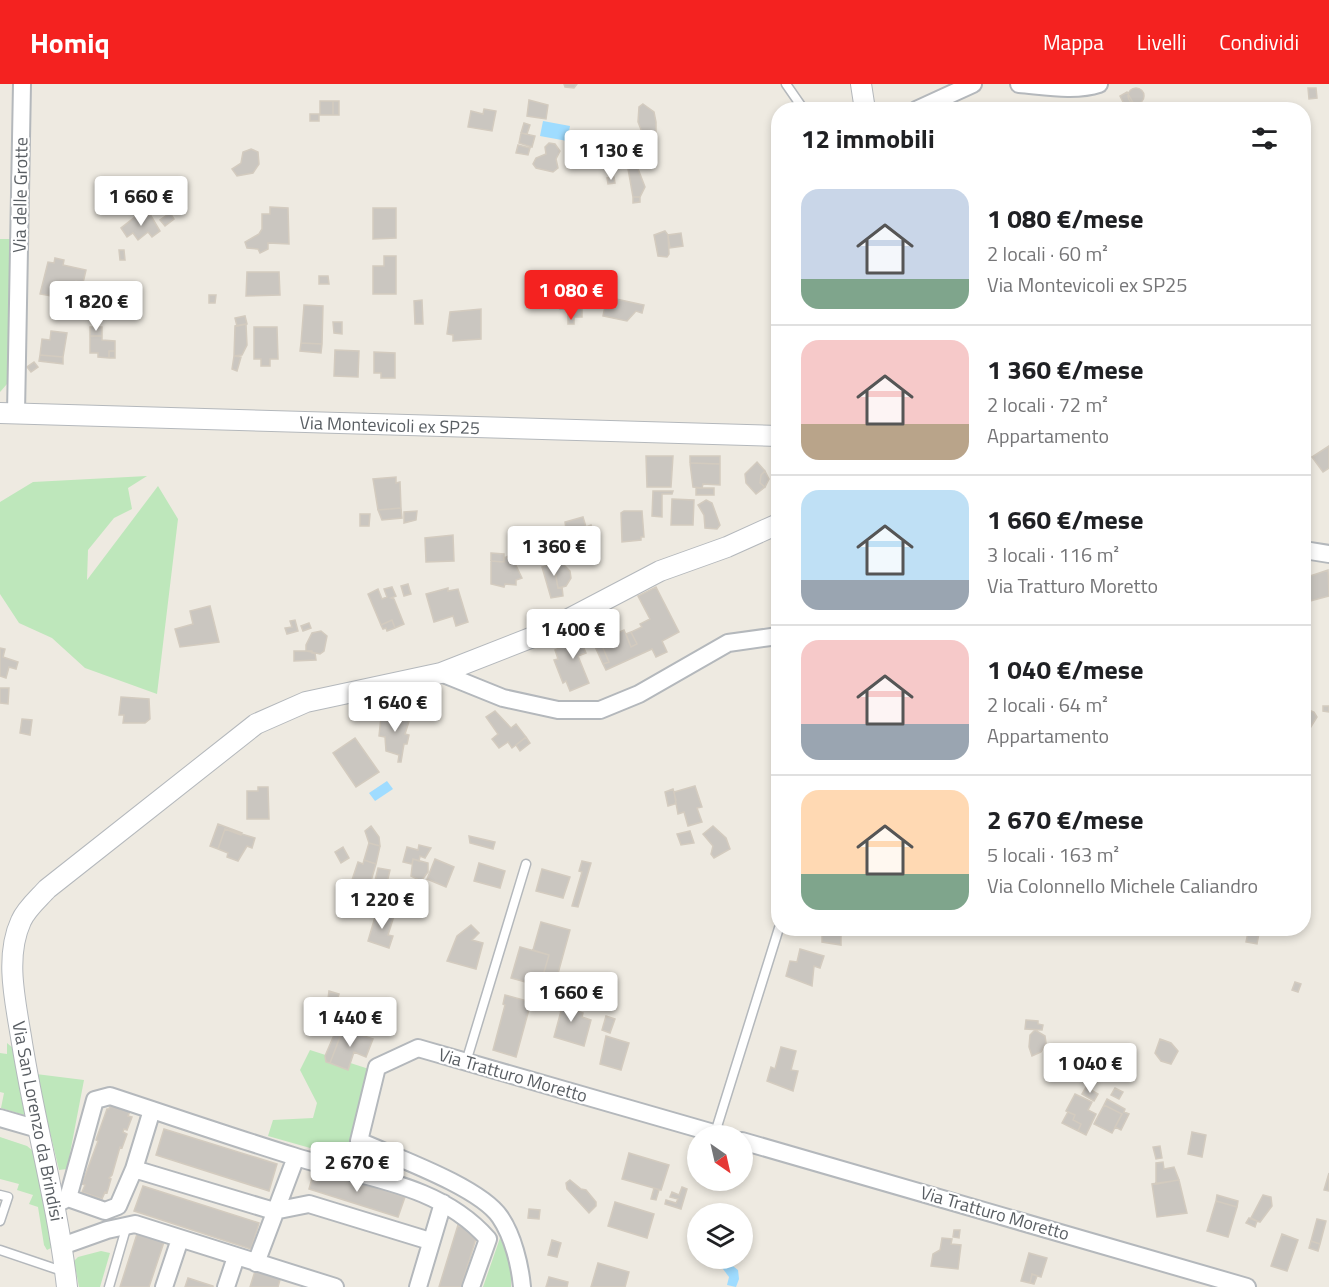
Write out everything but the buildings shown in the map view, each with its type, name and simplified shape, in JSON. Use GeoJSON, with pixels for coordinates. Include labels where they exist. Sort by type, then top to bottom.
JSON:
{"type":"FeatureCollection","features":[{"type":"Feature","properties":{"kind":"street","name":"Via delle Grotte"},"geometry":{"type":"LineString","coordinates":[[8,413],[22,84]]}},
{"type":"Feature","properties":{"kind":"street"},"geometry":{"type":"LineString","coordinates":[[861,84],[864,102]]}},
{"type":"Feature","properties":{"kind":"street"},"geometry":{"type":"LineString","coordinates":[[929,102],[973,84]]}},
{"type":"Feature","properties":{"kind":"street"},"geometry":{"type":"LineString","coordinates":[[1019,84],[1062,87],[1099,84]]}},
{"type":"Feature","properties":{"kind":"street","name":"Via Montevicoli ex SP25"},"geometry":{"type":"LineString","coordinates":[[8,413],[771,436]]}},
{"type":"Feature","properties":{"kind":"street","name":"Via San Lorenzo da Brindisi"},"geometry":{"type":"LineString","coordinates":[[66,1280],[62,1246],[61,1202],[38,1129],[14,992],[12,954],[21,920],[47,889],[256,724],[306,702],[441,673],[538,635],[651,576],[771,527]]}},
{"type":"Feature","properties":{"kind":"street"},"geometry":{"type":"LineString","coordinates":[[1311,551],[1329,554]]}},
{"type":"Feature","properties":{"kind":"street"},"geometry":{"type":"LineString","coordinates":[[441,673],[503,698],[558,710],[600,710],[639,694],[728,643],[771,637]]}},
{"type":"Feature","properties":{"kind":"street","name":"Via Tratturo Moretto"},"geometry":{"type":"LineString","coordinates":[[410,1164],[359,1141],[377,1067],[418,1048],[687,1125]]}},
{"type":"Feature","properties":{"kind":"street"},"geometry":{"type":"LineString","coordinates":[[152,1110],[134,1169],[118,1206],[105,1211],[61,1202],[95,1100],[110,1096],[296,1157],[404,1185],[443,1203],[477,1226],[488,1239],[471,1287]]}},
{"type":"Feature","properties":{"kind":"street"},"geometry":{"type":"LineString","coordinates":[[0,1118],[38,1129]]}},
{"type":"Feature","properties":{"kind":"street","name":"Via Tratturo Moretto"},"geometry":{"type":"LineString","coordinates":[[753,1144],[1248,1287]]}},
{"type":"Feature","properties":{"kind":"street"},"geometry":{"type":"LineString","coordinates":[[256,1263],[296,1157]]}},
{"type":"Feature","properties":{"kind":"street"},"geometry":{"type":"LineString","coordinates":[[404,1185],[410,1164],[475,1194],[500,1216],[520,1269],[522,1287]]}},
{"type":"Feature","properties":{"kind":"street"},"geometry":{"type":"LineString","coordinates":[[134,1169],[274,1211],[309,1204],[430,1241]]}},
{"type":"Feature","properties":{"kind":"street"},"geometry":{"type":"LineString","coordinates":[[418,1287],[443,1203]]}},
{"type":"Feature","properties":{"kind":"street"},"geometry":{"type":"LineString","coordinates":[[62,1246],[135,1224],[256,1263],[294,1281],[329,1286]]}},
{"type":"Feature","properties":{"kind":"street"},"geometry":{"type":"LineString","coordinates":[[164,1287],[180,1239]]}},
{"type":"Feature","properties":{"kind":"street"},"geometry":{"type":"LineString","coordinates":[[226,1287],[236,1257]]}},
{"type":"Feature","properties":{"kind":"lane"},"geometry":{"type":"LineString","coordinates":[[786,84],[798,102]]}},
{"type":"Feature","properties":{"kind":"lane"},"geometry":{"type":"LineString","coordinates":[[466,1062],[526,864]]}},
{"type":"Feature","properties":{"kind":"lane"},"geometry":{"type":"LineString","coordinates":[[722,1125],[777,936]]}},
{"type":"Feature","properties":{"kind":"lane"},"geometry":{"type":"LineString","coordinates":[[0,1221],[4,1196]]}},
{"type":"Feature","properties":{"kind":"lane"},"geometry":{"type":"LineString","coordinates":[[109,1287],[128,1225]]}},
{"type":"Feature","properties":{"kind":"lane"},"geometry":{"type":"LineString","coordinates":[[0,1250],[66,1280]]}},
{"type":"Feature","properties":{"kind":"green space"},"geometry":{"type":"Polygon","coordinates":[[[0,239],[11,239],[19,258],[7,384],[0,392],[0,239]]]}},
{"type":"Feature","properties":{"kind":"green space"},"geometry":{"type":"Polygon","coordinates":[[[147,476],[128,488],[132,509],[114,518],[88,550],[87,580],[158,486],[178,519],[157,694],[85,668],[52,638],[19,623],[0,594],[0,502],[33,482],[147,476]]]}},
{"type":"Feature","properties":{"kind":"green space"},"geometry":{"type":"Polygon","coordinates":[[[7,1043],[14,1049],[28,1113],[24,1115],[1,1108],[4,1093],[0,1092],[0,1053],[7,1054],[7,1043]]]}},
{"type":"Feature","properties":{"kind":"green space"},"geometry":{"type":"Polygon","coordinates":[[[310,1050],[369,1069],[348,1154],[388,1164],[398,1173],[268,1136],[273,1120],[313,1118],[317,1103],[300,1070],[310,1050]]]}},
{"type":"Feature","properties":{"kind":"green space"},"geometry":{"type":"Polygon","coordinates":[[[36,1074],[84,1080],[67,1169],[59,1170],[36,1074]]]}},
{"type":"Feature","properties":{"kind":"green space"},"geometry":{"type":"Polygon","coordinates":[[[0,1137],[27,1146],[33,1151],[53,1247],[47,1250],[44,1245],[38,1207],[29,1204],[33,1195],[17,1190],[19,1184],[0,1179],[0,1137]]]}},
{"type":"Feature","properties":{"kind":"green space"},"geometry":{"type":"Polygon","coordinates":[[[500,1238],[511,1263],[511,1287],[483,1287],[500,1238]]]}},
{"type":"Feature","properties":{"kind":"green space"},"geometry":{"type":"Polygon","coordinates":[[[101,1251],[110,1253],[100,1287],[79,1287],[74,1261],[78,1257],[101,1251]]]}},
{"type":"Feature","properties":{"kind":"water"},"geometry":{"type":"Polygon","coordinates":[[[543,121],[570,126],[567,141],[540,136],[543,121]]]}},
{"type":"Feature","properties":{"kind":"water"},"geometry":{"type":"Polygon","coordinates":[[[387,781],[393,789],[375,801],[369,793],[387,781]]]}},
{"type":"Feature","properties":{"kind":"water"},"geometry":{"type":"Polygon","coordinates":[[[723,1269],[738,1270],[739,1279],[736,1287],[727,1285],[729,1277],[723,1269]]]}}]}
